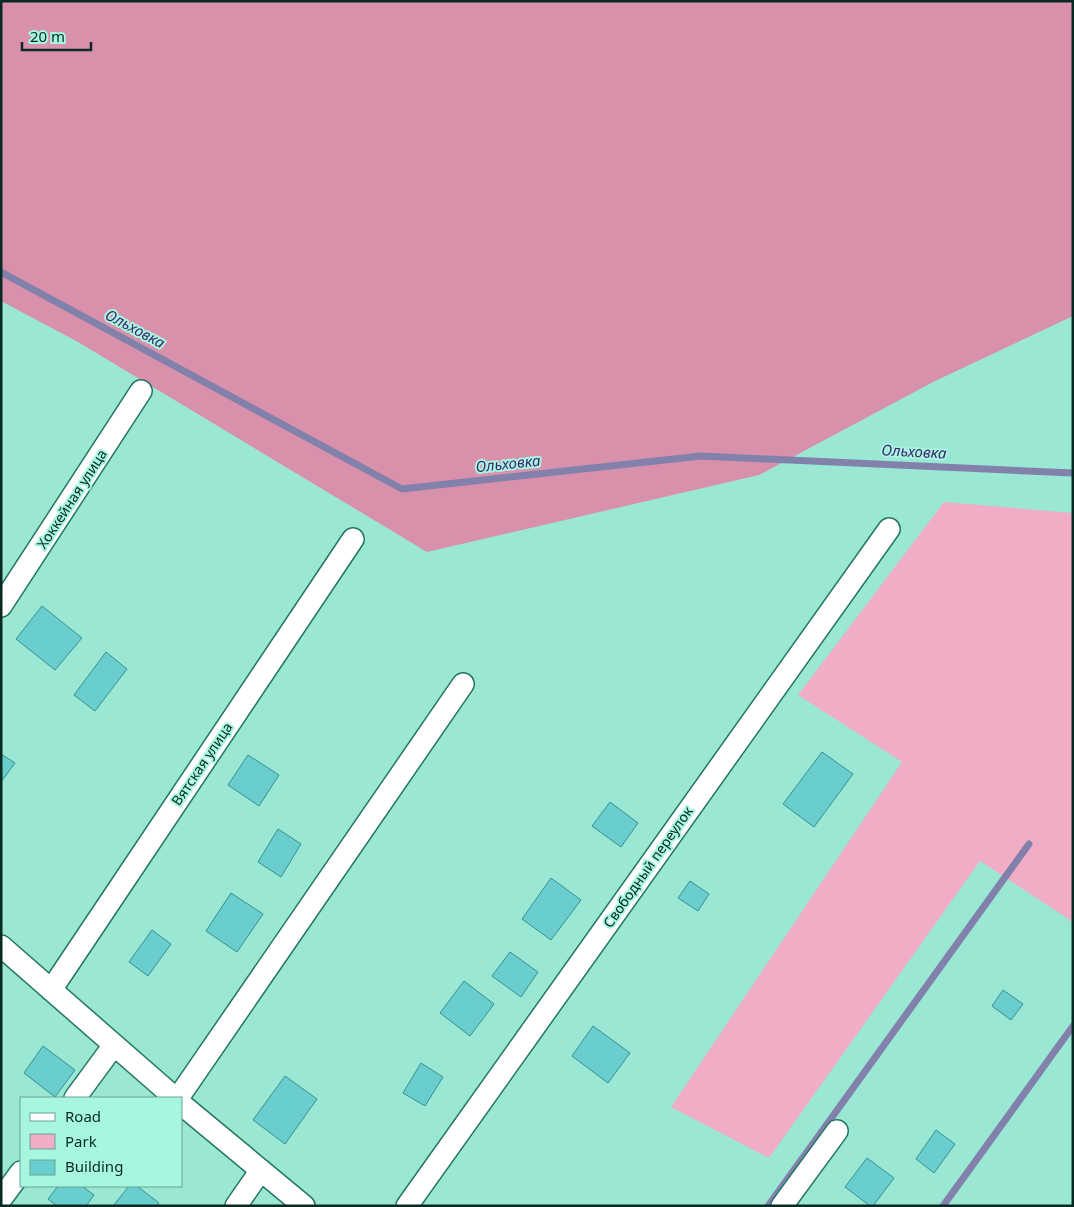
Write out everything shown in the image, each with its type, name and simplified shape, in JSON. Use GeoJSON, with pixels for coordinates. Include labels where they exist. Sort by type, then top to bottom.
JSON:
{"type":"FeatureCollection","features":[{"type":"Feature","properties":{"kind":"street","name":"Хоккейная улица"},"geometry":{"type":"LineString","coordinates":[[1,606],[142,391]]}},
{"type":"Feature","properties":{"kind":"street","name":"Свободный переулок"},"geometry":{"type":"LineString","coordinates":[[407,1206],[889,529]]}},
{"type":"Feature","properties":{"kind":"street","name":"Вятская улица"},"geometry":{"type":"LineString","coordinates":[[51,990],[353,539]]}},
{"type":"Feature","properties":{"kind":"street"},"geometry":{"type":"LineString","coordinates":[[178,1097],[463,684]]}},
{"type":"Feature","properties":{"kind":"street"},"geometry":{"type":"LineString","coordinates":[[1,946],[176,1097]]}},
{"type":"Feature","properties":{"kind":"street"},"geometry":{"type":"LineString","coordinates":[[76,1097],[114,1045]]}},
{"type":"Feature","properties":{"kind":"street"},"geometry":{"type":"LineString","coordinates":[[182,1105],[304,1206]]}},
{"type":"Feature","properties":{"kind":"street"},"geometry":{"type":"LineString","coordinates":[[782,1206],[837,1131]]}},
{"type":"Feature","properties":{"kind":"street"},"geometry":{"type":"LineString","coordinates":[[236,1206],[261,1170]]}},
{"type":"Feature","properties":{"kind":"street"},"geometry":{"type":"LineString","coordinates":[[1,1199],[20,1173]]}},
{"type":"Feature","properties":{"kind":"green space"},"geometry":{"type":"Polygon","coordinates":[[[944,502],[1073,513],[1073,922],[980,861],[769,1158],[671,1107],[902,762],[798,695],[944,502]]]}},
{"type":"Feature","properties":{"kind":"shaded area"},"geometry":{"type":"Polygon","coordinates":[[[1,1],[1073,1],[1073,316],[933,382],[759,475],[427,552],[78,342],[1,301],[1,1]]]}},
{"type":"Feature","properties":{"kind":"building"},"geometry":{"type":"Polygon","coordinates":[[[42,606],[82,638],[55,670],[16,639],[42,606]]]}},
{"type":"Feature","properties":{"kind":"building"},"geometry":{"type":"Polygon","coordinates":[[[106,652],[127,669],[95,711],[74,695],[106,652]]]}},
{"type":"Feature","properties":{"kind":"building"},"geometry":{"type":"Polygon","coordinates":[[[822,752],[853,774],[814,827],[783,804],[822,752]]]}},
{"type":"Feature","properties":{"kind":"building"},"geometry":{"type":"Polygon","coordinates":[[[1,754],[15,763],[1,782],[1,754]]]}},
{"type":"Feature","properties":{"kind":"building"},"geometry":{"type":"Polygon","coordinates":[[[248,755],[279,775],[259,806],[228,785],[248,755]]]}},
{"type":"Feature","properties":{"kind":"building"},"geometry":{"type":"Polygon","coordinates":[[[610,802],[638,823],[621,847],[592,826],[610,802]]]}},
{"type":"Feature","properties":{"kind":"building"},"geometry":{"type":"Polygon","coordinates":[[[278,829],[301,844],[281,877],[258,862],[278,829]]]}},
{"type":"Feature","properties":{"kind":"building"},"geometry":{"type":"Polygon","coordinates":[[[551,878],[581,900],[551,940],[522,919],[551,878]]]}},
{"type":"Feature","properties":{"kind":"building"},"geometry":{"type":"Polygon","coordinates":[[[690,881],[709,894],[698,911],[678,898],[690,881]]]}},
{"type":"Feature","properties":{"kind":"building"},"geometry":{"type":"Polygon","coordinates":[[[231,893],[263,914],[237,952],[206,931],[231,893]]]}},
{"type":"Feature","properties":{"kind":"building"},"geometry":{"type":"Polygon","coordinates":[[[152,930],[171,944],[148,976],[129,962],[152,930]]]}},
{"type":"Feature","properties":{"kind":"building"},"geometry":{"type":"Polygon","coordinates":[[[510,952],[538,972],[521,997],[492,976],[510,952]]]}},
{"type":"Feature","properties":{"kind":"building"},"geometry":{"type":"Polygon","coordinates":[[[464,981],[494,1004],[470,1036],[440,1013],[464,981]]]}},
{"type":"Feature","properties":{"kind":"building"},"geometry":{"type":"Polygon","coordinates":[[[1003,990],[1023,1004],[1011,1020],[992,1006],[1003,990]]]}},
{"type":"Feature","properties":{"kind":"building"},"geometry":{"type":"Polygon","coordinates":[[[593,1026],[630,1053],[608,1083],[572,1056],[593,1026]]]}},
{"type":"Feature","properties":{"kind":"building"},"geometry":{"type":"Polygon","coordinates":[[[43,1046],[75,1070],[55,1097],[24,1073],[43,1046]]]}},
{"type":"Feature","properties":{"kind":"building"},"geometry":{"type":"Polygon","coordinates":[[[421,1063],[443,1077],[425,1106],[403,1093],[421,1063]]]}},
{"type":"Feature","properties":{"kind":"building"},"geometry":{"type":"Polygon","coordinates":[[[285,1076],[317,1099],[285,1144],[253,1120],[285,1076]]]}},
{"type":"Feature","properties":{"kind":"building"},"geometry":{"type":"Polygon","coordinates":[[[936,1130],[955,1144],[934,1173],[916,1159],[936,1130]]]}},
{"type":"Feature","properties":{"kind":"building"},"geometry":{"type":"Polygon","coordinates":[[[867,1158],[894,1178],[873,1206],[870,1206],[845,1187],[867,1158]]]}},
{"type":"Feature","properties":{"kind":"building"},"geometry":{"type":"Polygon","coordinates":[[[57,1187],[83,1187],[94,1195],[86,1206],[57,1206],[48,1199],[57,1187]]]}},
{"type":"Feature","properties":{"kind":"building"},"geometry":{"type":"Polygon","coordinates":[[[128,1187],[138,1187],[159,1203],[157,1206],[113,1206],[128,1187]]]}},
{"type":"Feature","properties":{"kind":"waterway","name":"Ольховка"},"geometry":{"type":"LineString","coordinates":[[1,272],[402,489],[701,456],[1073,473]]}},
{"type":"Feature","properties":{"kind":"waterway"},"geometry":{"type":"LineString","coordinates":[[768,1206],[1029,844]]}},
{"type":"Feature","properties":{"kind":"waterway"},"geometry":{"type":"LineString","coordinates":[[943,1206],[1073,1026]]}}]}
